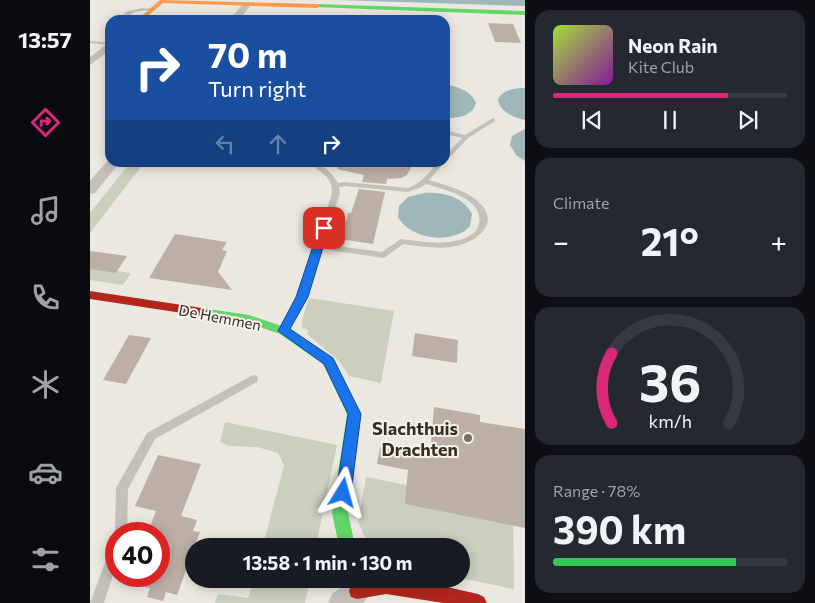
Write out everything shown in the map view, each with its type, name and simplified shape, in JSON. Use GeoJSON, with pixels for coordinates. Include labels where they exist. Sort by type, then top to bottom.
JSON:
{"type":"FeatureCollection","features":[{"type":"Feature","properties":{"kind":"street"},"geometry":{"type":"LineString","coordinates":[[146,15],[157,5],[247,5],[525,13]]}},
{"type":"Feature","properties":{"kind":"street"},"geometry":{"type":"LineString","coordinates":[[238,15],[247,5]]}},
{"type":"Feature","properties":{"kind":"street"},"geometry":{"type":"LineString","coordinates":[[90,62],[105,49]]}},
{"type":"Feature","properties":{"kind":"street"},"geometry":{"type":"LineString","coordinates":[[90,190],[110,167]]}},
{"type":"Feature","properties":{"kind":"street","name":"De Hemmen"},"geometry":{"type":"LineString","coordinates":[[90,295],[249,319],[284,331],[328,361],[354,414],[340,513],[345,538]]}},
{"type":"Feature","properties":{"kind":"street"},"geometry":{"type":"LineString","coordinates":[[350,591],[386,586],[429,591],[478,603]]}},
{"type":"Feature","properties":{"kind":"lane"},"geometry":{"type":"LineString","coordinates":[[125,15],[130,11],[157,5]]}},
{"type":"Feature","properties":{"kind":"lane"},"geometry":{"type":"LineString","coordinates":[[90,42],[105,44]]}},
{"type":"Feature","properties":{"kind":"lane"},"geometry":{"type":"LineString","coordinates":[[450,155],[466,137],[493,120]]}},
{"type":"Feature","properties":{"kind":"lane"},"geometry":{"type":"LineString","coordinates":[[450,133],[466,137]]}},
{"type":"Feature","properties":{"kind":"lane"},"geometry":{"type":"LineString","coordinates":[[284,331],[302,297],[337,185],[334,180],[317,167]]}},
{"type":"Feature","properties":{"kind":"lane"},"geometry":{"type":"LineString","coordinates":[[337,185],[345,184],[408,190],[417,187],[425,181],[438,167]]}},
{"type":"Feature","properties":{"kind":"lane"},"geometry":{"type":"LineString","coordinates":[[318,246],[384,255],[402,241],[445,245],[457,243],[477,235],[484,221],[479,206],[463,194],[425,181]]}},
{"type":"Feature","properties":{"kind":"lane"},"geometry":{"type":"LineString","coordinates":[[121,522],[122,488],[151,436],[253,379]]}},
{"type":"Feature","properties":{"kind":"lane"},"geometry":{"type":"LineString","coordinates":[[97,603],[105,580]]}},
{"type":"Feature","properties":{"kind":"green space"},"geometry":{"type":"Polygon","coordinates":[[[127,167],[141,167],[90,233],[90,213],[127,167]]]}},
{"type":"Feature","properties":{"kind":"green space"},"geometry":{"type":"Polygon","coordinates":[[[90,267],[131,273],[123,285],[90,280],[90,267]]]}},
{"type":"Feature","properties":{"kind":"green space"},"geometry":{"type":"Polygon","coordinates":[[[309,298],[394,311],[381,383],[349,376],[339,361],[307,334],[309,331],[302,327],[302,320],[309,298]]]}},
{"type":"Feature","properties":{"kind":"green space"},"geometry":{"type":"Polygon","coordinates":[[[225,422],[337,445],[318,538],[265,538],[284,465],[278,453],[257,447],[228,446],[220,442],[225,422]]]}},
{"type":"Feature","properties":{"kind":"green space"},"geometry":{"type":"Polygon","coordinates":[[[366,477],[513,506],[514,589],[470,580],[470,538],[365,538],[358,522],[366,477]]]}},
{"type":"Feature","properties":{"kind":"green space"},"geometry":{"type":"Polygon","coordinates":[[[251,588],[308,588],[305,603],[215,603],[218,594],[248,598],[251,588]]]}},
{"type":"Feature","properties":{"kind":"water"},"geometry":{"type":"Polygon","coordinates":[[[337,0],[525,0],[525,6],[337,0]]]}},
{"type":"Feature","properties":{"kind":"water"},"geometry":{"type":"Polygon","coordinates":[[[450,85],[471,95],[476,103],[473,110],[464,116],[450,118],[450,85]]]}},
{"type":"Feature","properties":{"kind":"water"},"geometry":{"type":"Polygon","coordinates":[[[525,88],[525,120],[504,111],[498,99],[507,91],[525,88]]]}},
{"type":"Feature","properties":{"kind":"water"},"geometry":{"type":"Polygon","coordinates":[[[525,129],[525,161],[516,155],[510,145],[512,136],[525,129]]]}},
{"type":"Feature","properties":{"kind":"water"},"geometry":{"type":"Polygon","coordinates":[[[424,193],[445,194],[458,199],[472,214],[470,226],[463,232],[443,238],[422,235],[412,231],[398,217],[399,206],[408,197],[424,193]]]}},
{"type":"Feature","properties":{"kind":"building"},"geometry":{"type":"Polygon","coordinates":[[[488,23],[513,24],[521,43],[495,42],[488,23]]]}},
{"type":"Feature","properties":{"kind":"building"},"geometry":{"type":"Polygon","coordinates":[[[337,167],[411,167],[407,175],[401,178],[387,179],[386,184],[362,182],[364,175],[337,169],[337,167]]]}},
{"type":"Feature","properties":{"kind":"building"},"geometry":{"type":"Polygon","coordinates":[[[359,189],[385,192],[373,244],[333,238],[347,219],[348,213],[351,213],[359,189]]]}},
{"type":"Feature","properties":{"kind":"building"},"geometry":{"type":"Polygon","coordinates":[[[175,234],[227,242],[222,250],[227,251],[218,272],[232,290],[149,278],[175,234]]]}},
{"type":"Feature","properties":{"kind":"building"},"geometry":{"type":"Polygon","coordinates":[[[90,251],[127,256],[116,273],[90,269],[90,251]]]}},
{"type":"Feature","properties":{"kind":"building"},"geometry":{"type":"Polygon","coordinates":[[[415,333],[458,340],[457,363],[412,356],[415,333]]]}},
{"type":"Feature","properties":{"kind":"building"},"geometry":{"type":"Polygon","coordinates":[[[129,335],[151,338],[126,384],[103,380],[129,335]]]}},
{"type":"Feature","properties":{"kind":"building"},"geometry":{"type":"Polygon","coordinates":[[[434,407],[480,415],[480,422],[525,429],[525,528],[405,504],[408,470],[377,464],[380,447],[430,456],[434,407]]]}},
{"type":"Feature","properties":{"kind":"building"},"geometry":{"type":"Polygon","coordinates":[[[158,455],[201,464],[181,516],[197,520],[193,531],[200,532],[198,538],[185,538],[185,573],[177,595],[166,592],[163,601],[147,597],[150,588],[146,587],[170,587],[170,522],[152,522],[156,511],[135,506],[158,455]]]}},
{"type":"Feature","properties":{"kind":"traffic: fast"},"geometry":{"type":"LineString","coordinates":[[317,6],[525,13]]}},
{"type":"Feature","properties":{"kind":"traffic: fast"},"geometry":{"type":"LineString","coordinates":[[202,312],[249,319],[284,331],[328,361],[354,414],[340,513],[345,538]]}},
{"type":"Feature","properties":{"kind":"traffic: slow"},"geometry":{"type":"LineString","coordinates":[[146,15],[162,1],[317,6]]}},
{"type":"Feature","properties":{"kind":"traffic: jam"},"geometry":{"type":"LineString","coordinates":[[90,295],[202,312]]}},
{"type":"Feature","properties":{"kind":"traffic: jam"},"geometry":{"type":"LineString","coordinates":[[357,591],[386,586],[429,591],[478,603]]}},
{"type":"Feature","properties":{"kind":"place","name":"Slachthuis Drachten"},"geometry":{"type":"Point","coordinates":[468,438]}},
{"type":"Feature","properties":{"kind":"route"},"geometry":{"type":"LineString","coordinates":[[324,228],[302,297],[284,331],[328,361],[354,414],[343,493]]}}]}
